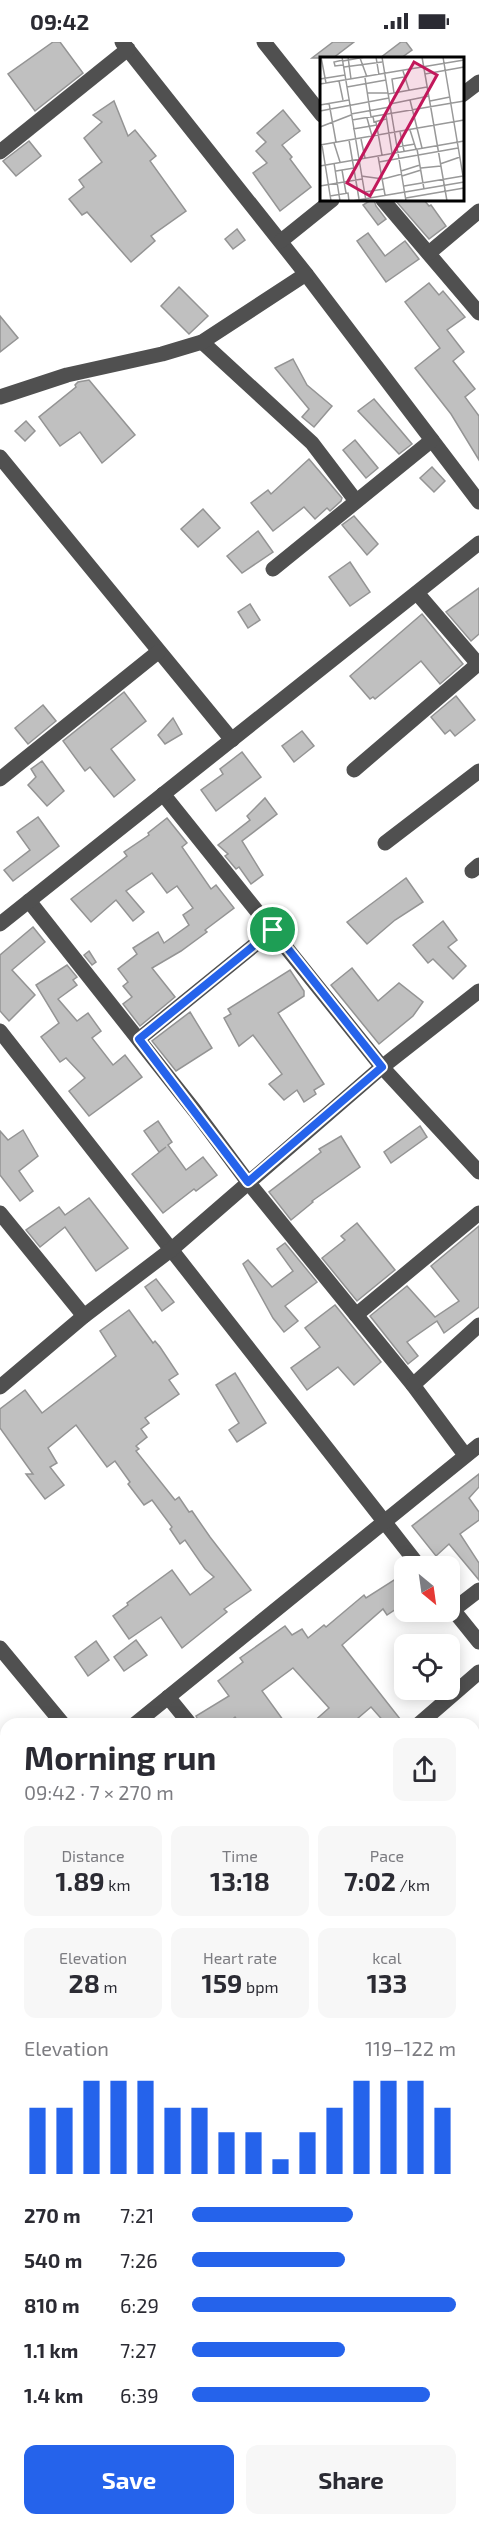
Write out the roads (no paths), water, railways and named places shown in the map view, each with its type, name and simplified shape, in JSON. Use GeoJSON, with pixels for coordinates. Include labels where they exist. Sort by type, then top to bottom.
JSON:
{"type":"FeatureCollection","features":[{"type":"Feature","properties":{"kind":"street"},"geometry":{"type":"LineString","coordinates":[[264,42],[320,114]]}},
{"type":"Feature","properties":{"kind":"street"},"geometry":{"type":"LineString","coordinates":[[0,152],[125,46],[281,241],[479,502]]}},
{"type":"Feature","properties":{"kind":"street"},"geometry":{"type":"LineString","coordinates":[[464,93],[479,82]]}},
{"type":"Feature","properties":{"kind":"street"},"geometry":{"type":"LineString","coordinates":[[281,241],[331,201]]}},
{"type":"Feature","properties":{"kind":"street"},"geometry":{"type":"LineString","coordinates":[[384,201],[429,254],[473,294],[479,313]]}},
{"type":"Feature","properties":{"kind":"street"},"geometry":{"type":"LineString","coordinates":[[429,254],[479,211]]}},
{"type":"Feature","properties":{"kind":"street"},"geometry":{"type":"LineString","coordinates":[[0,397],[68,375],[162,354],[202,342],[306,274]]}},
{"type":"Feature","properties":{"kind":"street"},"geometry":{"type":"LineString","coordinates":[[202,342],[312,443],[356,501]]}},
{"type":"Feature","properties":{"kind":"street"},"geometry":{"type":"LineString","coordinates":[[273,569],[432,440]]}},
{"type":"Feature","properties":{"kind":"street"},"geometry":{"type":"LineString","coordinates":[[0,457],[232,740]]}},
{"type":"Feature","properties":{"kind":"street"},"geometry":{"type":"LineString","coordinates":[[0,924],[479,543]]}},
{"type":"Feature","properties":{"kind":"street"},"geometry":{"type":"LineString","coordinates":[[354,770],[478,664],[417,593]]}},
{"type":"Feature","properties":{"kind":"street"},"geometry":{"type":"LineString","coordinates":[[0,779],[158,652]]}},
{"type":"Feature","properties":{"kind":"street"},"geometry":{"type":"LineString","coordinates":[[386,843],[479,771]]}},
{"type":"Feature","properties":{"kind":"street"},"geometry":{"type":"LineString","coordinates":[[164,794],[382,1067],[479,1173]]}},
{"type":"Feature","properties":{"kind":"street"},"geometry":{"type":"LineString","coordinates":[[29,901],[139,1039],[248,1182],[413,1385],[465,1455]]}},
{"type":"Feature","properties":{"kind":"street"},"geometry":{"type":"LineString","coordinates":[[139,1039],[273,930]]}},
{"type":"Feature","properties":{"kind":"street"},"geometry":{"type":"LineString","coordinates":[[0,1387],[84,1316],[172,1249],[382,1067],[479,991]]}},
{"type":"Feature","properties":{"kind":"street"},"geometry":{"type":"LineString","coordinates":[[3,1040],[172,1249],[412,1556]]}},
{"type":"Feature","properties":{"kind":"street"},"geometry":{"type":"LineString","coordinates":[[0,1213],[84,1316]]}},
{"type":"Feature","properties":{"kind":"street"},"geometry":{"type":"LineString","coordinates":[[356,1315],[479,1213]]}},
{"type":"Feature","properties":{"kind":"street"},"geometry":{"type":"LineString","coordinates":[[413,1385],[479,1325]]}},
{"type":"Feature","properties":{"kind":"street"},"geometry":{"type":"LineString","coordinates":[[142,1718],[479,1445]]}},
{"type":"Feature","properties":{"kind":"street"},"geometry":{"type":"LineString","coordinates":[[460,1603],[479,1590]]}},
{"type":"Feature","properties":{"kind":"street"},"geometry":{"type":"LineString","coordinates":[[460,1618],[479,1642]]}},
{"type":"Feature","properties":{"kind":"street"},"geometry":{"type":"LineString","coordinates":[[0,1648],[58,1718]]}},
{"type":"Feature","properties":{"kind":"street"},"geometry":{"type":"LineString","coordinates":[[426,1718],[479,1672]]}},
{"type":"Feature","properties":{"kind":"street"},"geometry":{"type":"LineString","coordinates":[[168,1697],[185,1718]]}}]}
